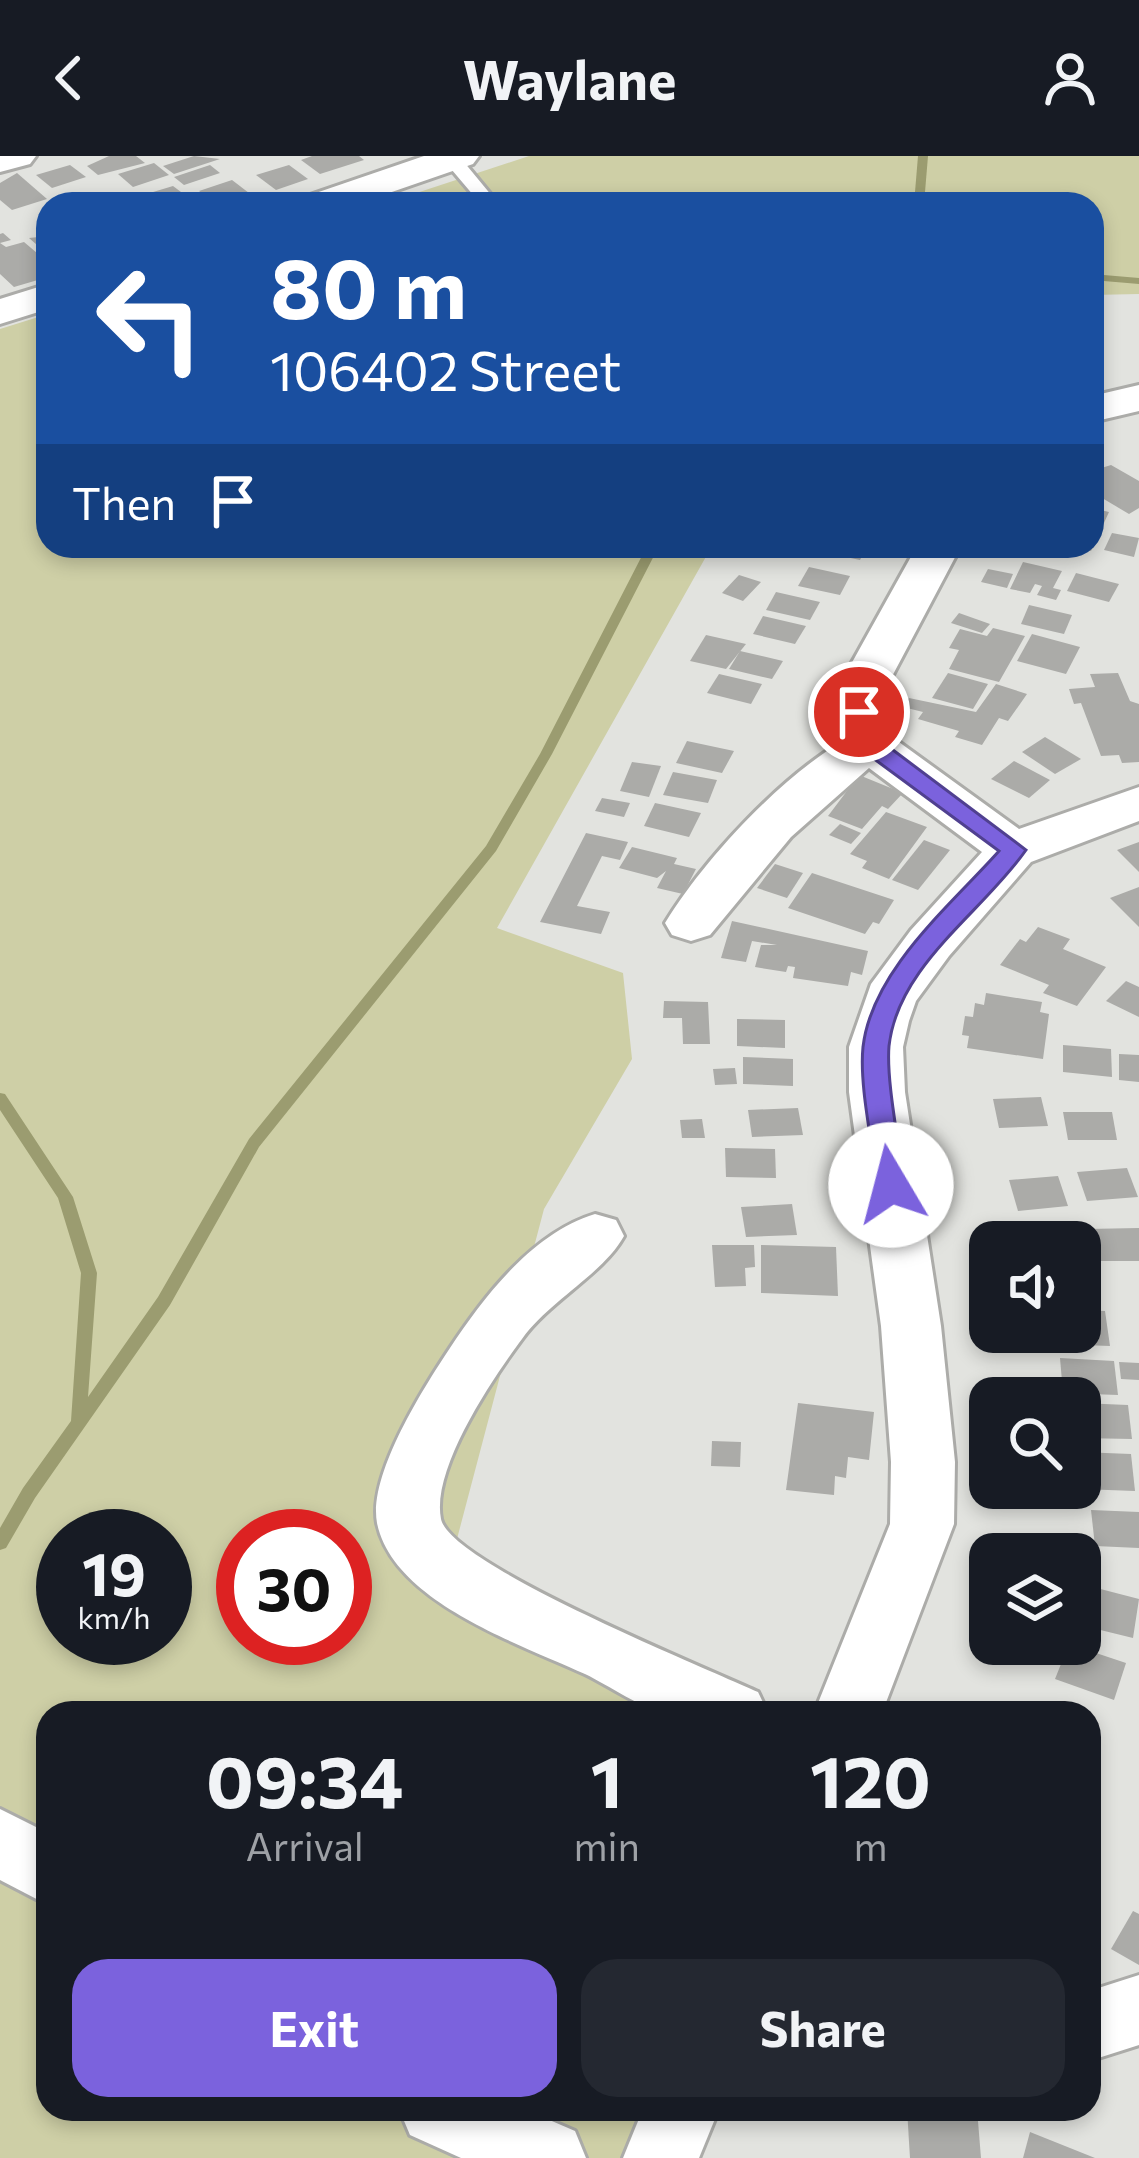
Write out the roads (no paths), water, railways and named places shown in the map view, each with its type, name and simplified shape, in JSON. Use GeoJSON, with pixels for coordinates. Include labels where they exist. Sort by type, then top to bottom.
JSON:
{"type":"FeatureCollection","features":[{"type":"Feature","properties":{"kind":"street"},"geometry":{"type":"LineString","coordinates":[[0,161],[17,156]]}},
{"type":"Feature","properties":{"kind":"street"},"geometry":{"type":"LineString","coordinates":[[355,192],[456,157]]}},
{"type":"Feature","properties":{"kind":"street"},"geometry":{"type":"LineString","coordinates":[[0,312],[36,300]]}},
{"type":"Feature","properties":{"kind":"street"},"geometry":{"type":"LineString","coordinates":[[1104,406],[1139,398]]}},
{"type":"Feature","properties":{"kind":"street"},"geometry":{"type":"LineString","coordinates":[[932,558],[864,684],[859,712],[870,745],[1013,850]]}},
{"type":"Feature","properties":{"kind":"street"},"geometry":{"type":"LineString","coordinates":[[691,923],[816,785],[844,759],[870,745]]}},
{"type":"Feature","properties":{"kind":"street"},"geometry":{"type":"LineString","coordinates":[[853,1701],[922,1524],[925,1493],[910,1326],[877,1092],[876,1048],[890,997],[930,943],[1013,850],[1139,803]]}},
{"type":"Feature","properties":{"kind":"street"},"geometry":{"type":"LineString","coordinates":[[596,1236],[514,1304],[465,1376],[426,1444],[409,1498],[409,1521],[419,1541],[444,1568],[480,1594],[708,1701]]}},
{"type":"Feature","properties":{"kind":"street"},"geometry":{"type":"LineString","coordinates":[[0,1840],[36,1864]]}},
{"type":"Feature","properties":{"kind":"street"},"geometry":{"type":"LineString","coordinates":[[1101,2022],[1139,2010]]}},
{"type":"Feature","properties":{"kind":"street"},"geometry":{"type":"LineString","coordinates":[[464,2121],[548,2158]]}},
{"type":"Feature","properties":{"kind":"street"},"geometry":{"type":"LineString","coordinates":[[661,2158],[676,2121]]}},
{"type":"Feature","properties":{"kind":"lane"},"geometry":{"type":"LineString","coordinates":[[456,157],[482,192]]}},
{"type":"Feature","properties":{"kind":"waterway"},"geometry":{"type":"LineString","coordinates":[[920,192],[923,156]]}},
{"type":"Feature","properties":{"kind":"waterway"},"geometry":{"type":"LineString","coordinates":[[1104,278],[1139,281]]}},
{"type":"Feature","properties":{"kind":"waterway"},"geometry":{"type":"LineString","coordinates":[[0,1543],[29,1493],[164,1301],[254,1143],[491,848],[546,754],[647,558]]}},
{"type":"Feature","properties":{"kind":"waterway"},"geometry":{"type":"LineString","coordinates":[[0,1098],[65,1197],[89,1273],[78,1419]]}}]}
